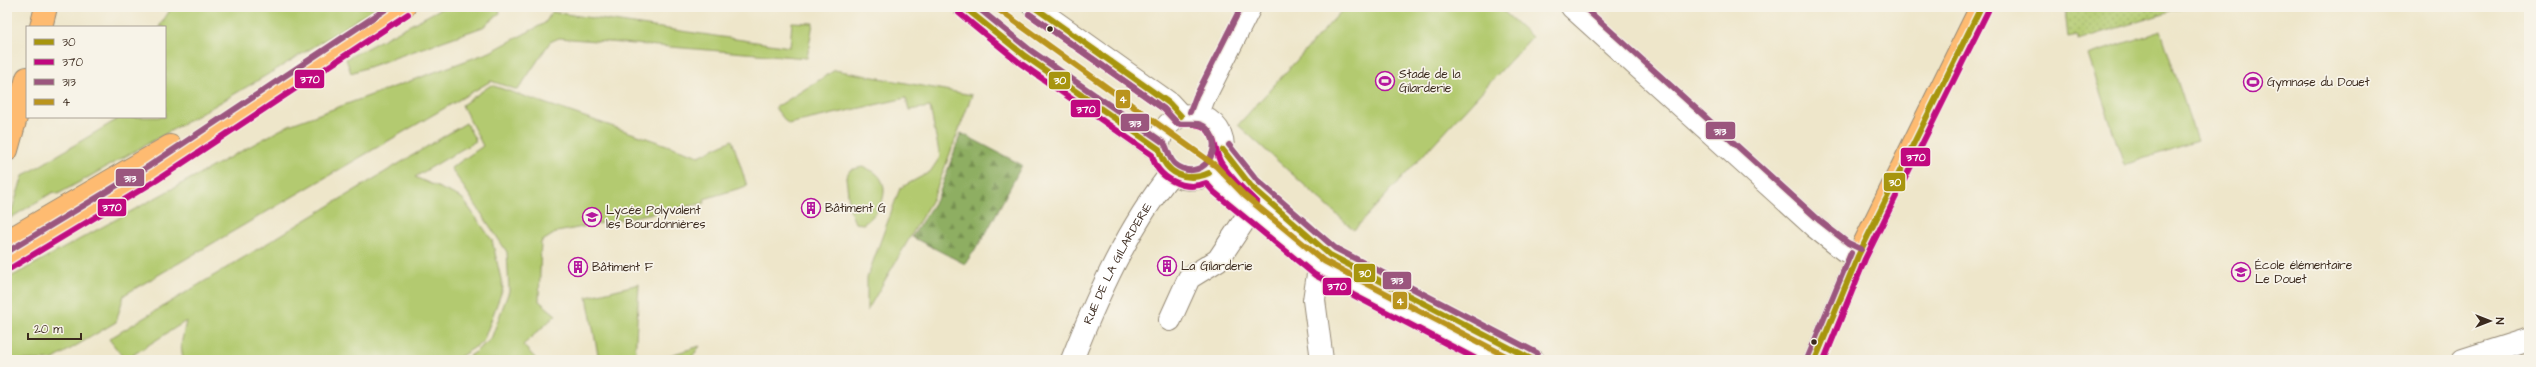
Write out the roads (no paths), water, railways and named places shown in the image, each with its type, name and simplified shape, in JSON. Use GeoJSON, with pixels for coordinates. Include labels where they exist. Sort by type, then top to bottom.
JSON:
{"type":"FeatureCollection","features":[{"type":"Feature","properties":{"kind":"main road"},"geometry":{"type":"LineString","coordinates":[[41,26],[46,7]]}},
{"type":"Feature","properties":{"kind":"main road"},"geometry":{"type":"LineString","coordinates":[[7,261],[153,174],[404,7]]}},
{"type":"Feature","properties":{"kind":"main road"},"geometry":{"type":"LineString","coordinates":[[1815,360],[1858,256],[1981,7]]}},
{"type":"Feature","properties":{"kind":"main road"},"geometry":{"type":"LineString","coordinates":[[7,150],[26,82]]}},
{"type":"Feature","properties":{"kind":"main road"},"geometry":{"type":"LineString","coordinates":[[7,241],[221,116],[277,91]]}},
{"type":"Feature","properties":{"kind":"street"},"geometry":{"type":"LineString","coordinates":[[964,7],[1025,56],[1152,146],[1160,149]]}},
{"type":"Feature","properties":{"kind":"street"},"geometry":{"type":"LineString","coordinates":[[1034,7],[1168,103],[1189,116],[1216,126],[1221,138],[1223,150],[1251,186],[1330,255],[1533,360]]}},
{"type":"Feature","properties":{"kind":"street"},"geometry":{"type":"LineString","coordinates":[[1223,150],[1218,162],[1209,173],[1192,178],[1183,178],[1172,172],[1162,160],[1160,149],[1165,129],[1189,116],[1203,100],[1250,7]]}},
{"type":"Feature","properties":{"kind":"street"},"geometry":{"type":"LineString","coordinates":[[1572,7],[1815,228],[1844,250],[1858,256]]}},
{"type":"Feature","properties":{"kind":"street","name":"RUE DE LA GILARDERIE"},"geometry":{"type":"LineString","coordinates":[[1072,360],[1090,313],[1112,268],[1151,199],[1172,172]]}},
{"type":"Feature","properties":{"kind":"street"},"geometry":{"type":"LineString","coordinates":[[1209,173],[1219,186],[1319,268],[1473,355],[1495,360]]}},
{"type":"Feature","properties":{"kind":"street"},"geometry":{"type":"LineString","coordinates":[[1170,320],[1189,278],[1218,260],[1250,212]]}},
{"type":"Feature","properties":{"kind":"street"},"geometry":{"type":"LineString","coordinates":[[1319,268],[1314,300],[1322,360]]}},
{"type":"Feature","properties":{"kind":"street"},"geometry":{"type":"LineString","coordinates":[[2463,360],[2529,339]]}},
{"type":"Feature","properties":{"kind":"place","name":"Stade de la Gilarderie"},"geometry":{"type":"Point","coordinates":[1385,81]}},
{"type":"Feature","properties":{"kind":"place","name":"Gymnase du Douet"},"geometry":{"type":"Point","coordinates":[2253,82]}},
{"type":"Feature","properties":{"kind":"place","name":"Bâtiment G"},"geometry":{"type":"Point","coordinates":[811,208]}},
{"type":"Feature","properties":{"kind":"place","name":"Lycée Polyvalent les Bourdonnières"},"geometry":{"type":"Point","coordinates":[592,217]}},
{"type":"Feature","properties":{"kind":"place","name":"La Gilarderie"},"geometry":{"type":"Point","coordinates":[1167,266]}},
{"type":"Feature","properties":{"kind":"place","name":"Bâtiment F"},"geometry":{"type":"Point","coordinates":[578,267]}},
{"type":"Feature","properties":{"kind":"place","name":"École élémentaire Le Douet"},"geometry":{"type":"Point","coordinates":[2241,272]}}]}
